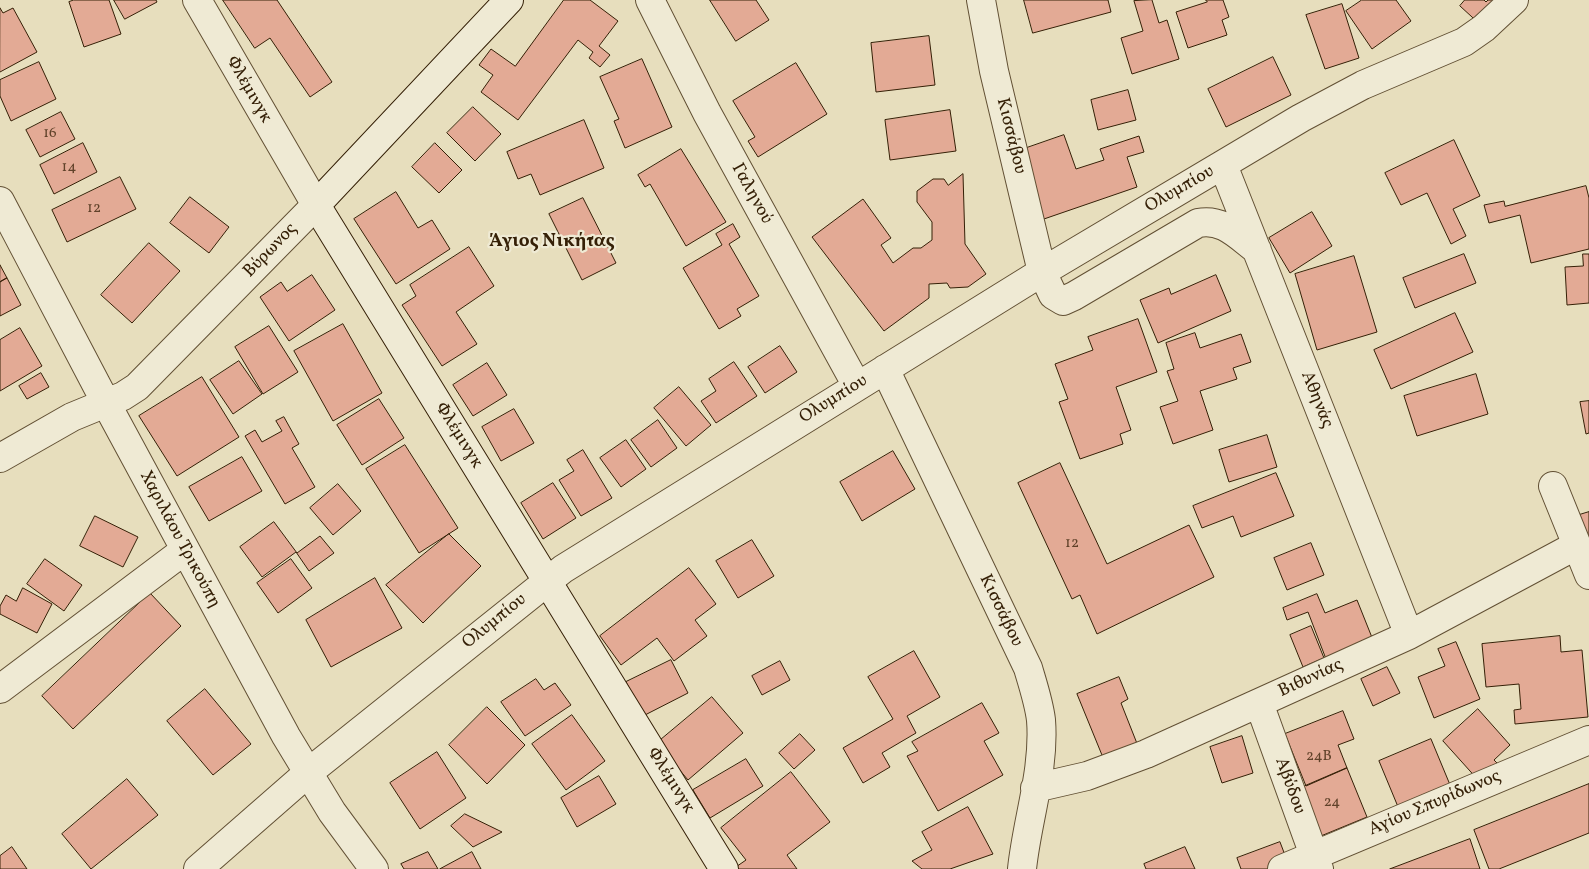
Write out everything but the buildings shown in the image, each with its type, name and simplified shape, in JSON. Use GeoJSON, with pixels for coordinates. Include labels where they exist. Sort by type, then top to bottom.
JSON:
{"type":"FeatureCollection","features":[{"type":"Feature","properties":{"kind":"street","name":"Φλέμινγκ"},"geometry":{"type":"LineString","coordinates":[[197,0],[316,205],[724,869]]}},
{"type":"Feature","properties":{"kind":"street","name":"Βύρωνος"},"geometry":{"type":"LineString","coordinates":[[0,458],[72,417],[129,393],[147,379],[316,205],[509,0]]}},
{"type":"Feature","properties":{"kind":"street","name":"Γαληνού"},"geometry":{"type":"LineString","coordinates":[[650,0],[707,113],[857,386]]}},
{"type":"Feature","properties":{"kind":"street","name":"Κισσάβου"},"geometry":{"type":"LineString","coordinates":[[981,0],[994,71],[1042,272],[1053,295],[1063,301],[1198,223],[1208,221],[1219,222],[1257,250]]}},
{"type":"Feature","properties":{"kind":"street","name":"Ολυμπίου"},"geometry":{"type":"LineString","coordinates":[[198,869],[308,772],[547,580],[1042,272],[1337,98],[1464,42],[1484,28],[1514,0]]}},
{"type":"Feature","properties":{"kind":"street","name":"Αθηνάς"},"geometry":{"type":"LineString","coordinates":[[1223,165],[1408,634]]}},
{"type":"Feature","properties":{"kind":"street","name":"Χαριλάου Τρικούπη"},"geometry":{"type":"LineString","coordinates":[[0,202],[254,680],[332,812],[374,869]]}},
{"type":"Feature","properties":{"kind":"street","name":"Κισσάβου"},"geometry":{"type":"LineString","coordinates":[[885,369],[1028,668],[1041,721],[1035,788],[1025,837],[1022,869]]}},
{"type":"Feature","properties":{"kind":"street"},"geometry":{"type":"LineString","coordinates":[[1554,486],[1589,575]]}},
{"type":"Feature","properties":{"kind":"street","name":"Βιθυνίας"},"geometry":{"type":"LineString","coordinates":[[1035,788],[1086,776],[1146,754],[1408,634],[1577,546]]}},
{"type":"Feature","properties":{"kind":"street"},"geometry":{"type":"LineString","coordinates":[[0,689],[185,550]]}},
{"type":"Feature","properties":{"kind":"street","name":"Αβύδου"},"geometry":{"type":"LineString","coordinates":[[1259,703],[1316,862]]}},
{"type":"Feature","properties":{"kind":"street","name":"Αγίου Σπυρίδωνος"},"geometry":{"type":"LineString","coordinates":[[1282,869],[1316,862],[1589,740]]}},
{"type":"Feature","properties":{"kind":"district","name":"Άγιος Νικήτας"},"geometry":{"type":"Point","coordinates":[552,243]}}]}
